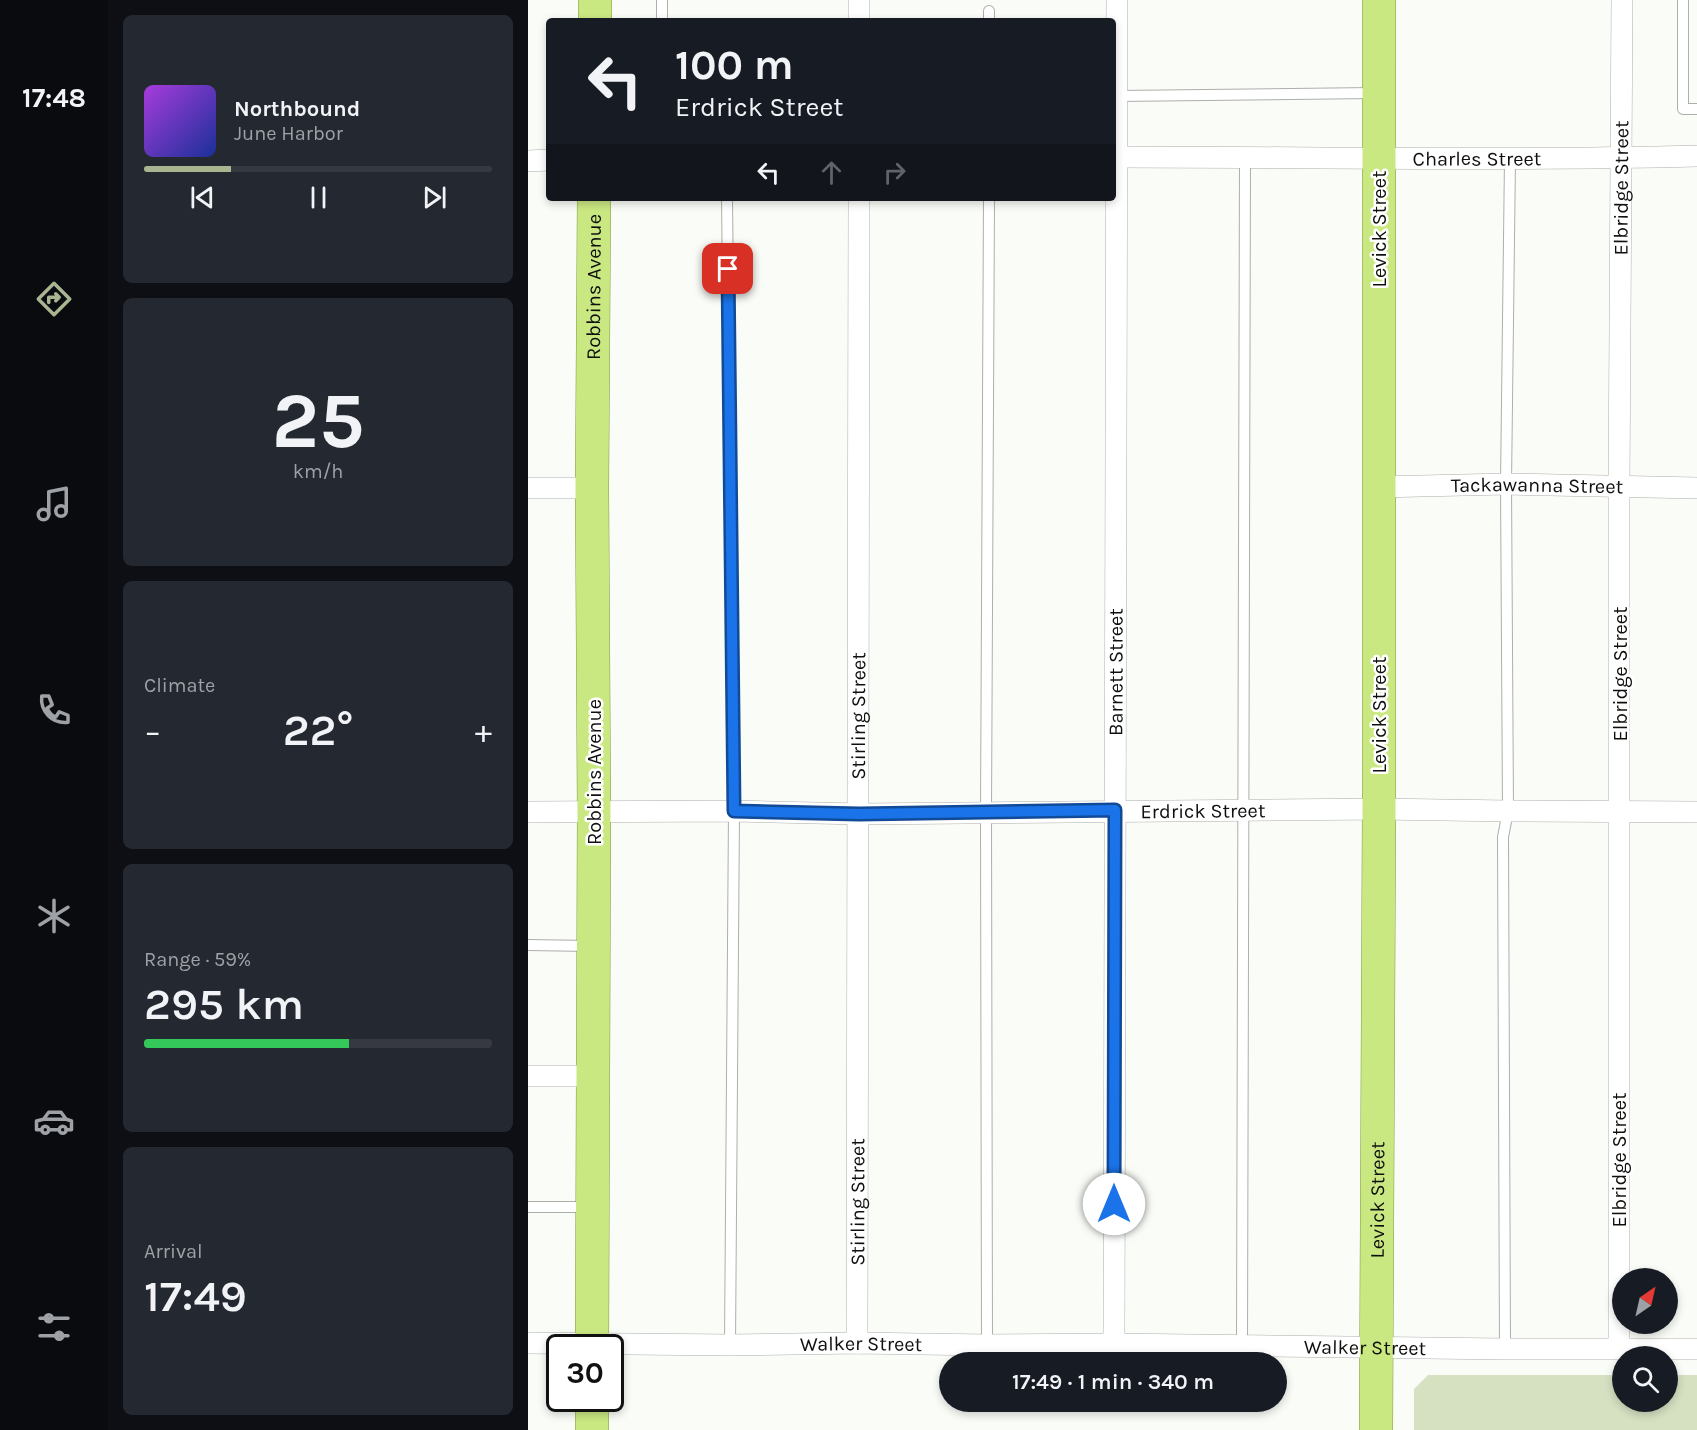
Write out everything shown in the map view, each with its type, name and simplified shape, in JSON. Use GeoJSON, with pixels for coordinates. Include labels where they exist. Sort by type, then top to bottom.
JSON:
{"type":"FeatureCollection","features":[{"type":"Feature","properties":{"kind":"highway"},"geometry":{"type":"LineString","coordinates":[[595,0],[595,18]]}},
{"type":"Feature","properties":{"kind":"highway","name":"Levick Street"},"geometry":{"type":"LineString","coordinates":[[1376,1430],[1379,0]]}},
{"type":"Feature","properties":{"kind":"highway","name":"Robbins Avenue"},"geometry":{"type":"LineString","coordinates":[[592,1334],[594,201]]}},
{"type":"Feature","properties":{"kind":"highway"},"geometry":{"type":"LineString","coordinates":[[592,1412],[592,1430]]}},
{"type":"Feature","properties":{"kind":"street"},"geometry":{"type":"LineString","coordinates":[[859,0],[859,18]]}},
{"type":"Feature","properties":{"kind":"street","name":"Barnett Street"},"geometry":{"type":"LineString","coordinates":[[1116,116],[1117,0]]}},
{"type":"Feature","properties":{"kind":"street","name":"Elbridge Street"},"geometry":{"type":"LineString","coordinates":[[1619,1346],[1619,488],[1622,0]]}},
{"type":"Feature","properties":{"kind":"street","name":"Charles Street"},"geometry":{"type":"LineString","coordinates":[[1116,157],[1379,159],[1697,156]]}},
{"type":"Feature","properties":{"kind":"street"},"geometry":{"type":"LineString","coordinates":[[528,161],[546,160]]}},
{"type":"Feature","properties":{"kind":"street","name":"Stirling Street"},"geometry":{"type":"LineString","coordinates":[[857,1343],[859,201]]}},
{"type":"Feature","properties":{"kind":"street","name":"Barnett Street"},"geometry":{"type":"LineString","coordinates":[[1114,201],[1114,1344]]}},
{"type":"Feature","properties":{"kind":"street","name":"Tackawanna Street"},"geometry":{"type":"LineString","coordinates":[[1378,487],[1506,484],[1697,488]]}},
{"type":"Feature","properties":{"kind":"street"},"geometry":{"type":"LineString","coordinates":[[528,488],[592,488]]}},
{"type":"Feature","properties":{"kind":"street","name":"Erdrick Street"},"geometry":{"type":"LineString","coordinates":[[528,812],[734,811],[859,814],[1379,809],[1697,812]]}},
{"type":"Feature","properties":{"kind":"street"},"geometry":{"type":"LineString","coordinates":[[528,1076],[593,1076]]}},
{"type":"Feature","properties":{"kind":"street","name":"Walker Street"},"geometry":{"type":"LineString","coordinates":[[528,1343],[546,1344]]}},
{"type":"Feature","properties":{"kind":"street","name":"Walker Street"},"geometry":{"type":"LineString","coordinates":[[624,1345],[857,1343],[1612,1348]]}},
{"type":"Feature","properties":{"kind":"street","name":"Walker Street"},"geometry":{"type":"LineString","coordinates":[[1678,1349],[1697,1349]]}},
{"type":"Feature","properties":{"kind":"lane"},"geometry":{"type":"LineString","coordinates":[[662,18],[663,0]]}},
{"type":"Feature","properties":{"kind":"lane"},"geometry":{"type":"LineString","coordinates":[[1683,0],[1683,109],[1697,109]]}},
{"type":"Feature","properties":{"kind":"lane"},"geometry":{"type":"LineString","coordinates":[[1117,96],[1379,92]]}},
{"type":"Feature","properties":{"kind":"lane"},"geometry":{"type":"LineString","coordinates":[[1242,1345],[1245,158]]}},
{"type":"Feature","properties":{"kind":"lane"},"geometry":{"type":"LineString","coordinates":[[1505,1349],[1503,837],[1509,811],[1506,484],[1510,158]]}},
{"type":"Feature","properties":{"kind":"lane"},"geometry":{"type":"LineString","coordinates":[[727,201],[734,811],[730,1346]]}},
{"type":"Feature","properties":{"kind":"lane"},"geometry":{"type":"LineString","coordinates":[[987,1345],[986,812],[989,201]]}},
{"type":"Feature","properties":{"kind":"lane"},"geometry":{"type":"LineString","coordinates":[[528,945],[593,946]]}},
{"type":"Feature","properties":{"kind":"lane"},"geometry":{"type":"LineString","coordinates":[[528,1207],[594,1207]]}},
{"type":"Feature","properties":{"kind":"green space"},"geometry":{"type":"Polygon","coordinates":[[[1428,1375],[1612,1375],[1612,1412],[1678,1412],[1678,1375],[1697,1375],[1697,1430],[1414,1430],[1414,1389],[1428,1375]]]}},
{"type":"Feature","properties":{"kind":"route"},"geometry":{"type":"LineString","coordinates":[[728,269],[734,811],[859,814],[1115,810],[1114,1204]]}}]}
